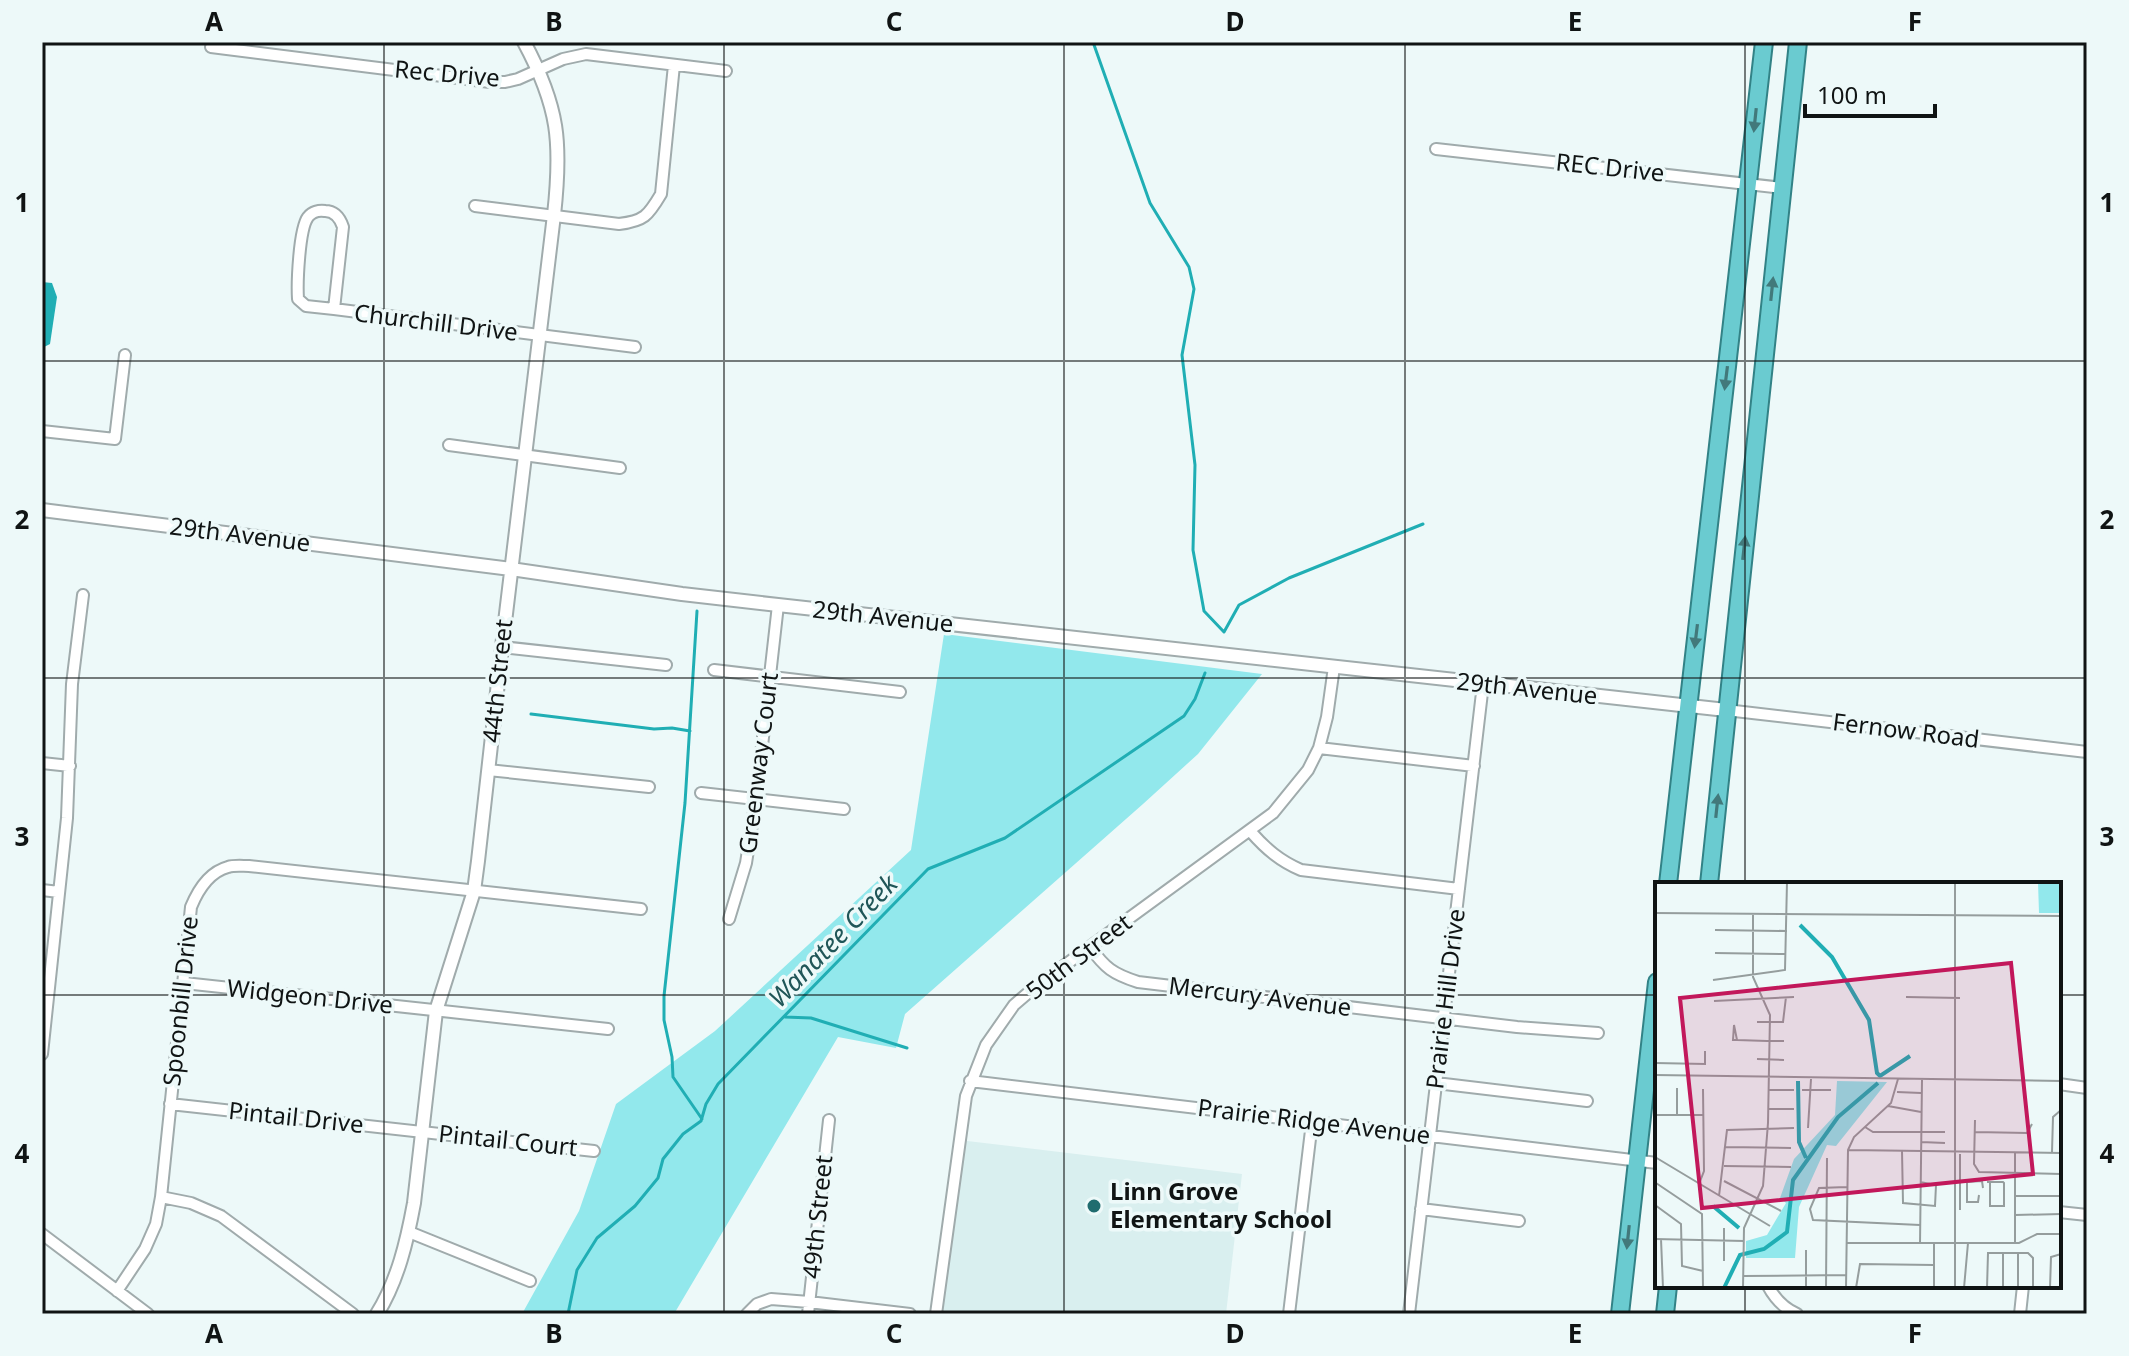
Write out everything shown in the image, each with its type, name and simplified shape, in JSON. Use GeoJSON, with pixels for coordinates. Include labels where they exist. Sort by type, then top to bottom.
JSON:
{"type":"FeatureCollection","features":[{"type":"Feature","properties":{"kind":"highway"},"geometry":{"type":"LineString","coordinates":[[1668,882],[1764,42]]}},
{"type":"Feature","properties":{"kind":"highway"},"geometry":{"type":"LineString","coordinates":[[1709,882],[1798,42]]}},
{"type":"Feature","properties":{"kind":"highway"},"geometry":{"type":"LineString","coordinates":[[1620,1314],[1655,1000]]}},
{"type":"Feature","properties":{"kind":"highway"},"geometry":{"type":"LineString","coordinates":[[1665,1314],[1668,1288]]}},
{"type":"Feature","properties":{"kind":"street","name":"44th Street"},"geometry":{"type":"LineString","coordinates":[[377,1314],[402,1258],[409,1232],[436,1011],[474,891],[554,215],[559,170],[558,138],[539,69],[524,42]]}},
{"type":"Feature","properties":{"kind":"street","name":"Rec Drive"},"geometry":{"type":"LineString","coordinates":[[211,47],[490,82],[518,79],[563,59],[586,54],[726,71]]}},
{"type":"Feature","properties":{"kind":"street"},"geometry":{"type":"LineString","coordinates":[[475,206],[619,224],[638,222],[650,213],[661,194],[674,65]]}},
{"type":"Feature","properties":{"kind":"street","name":"REC Drive"},"geometry":{"type":"LineString","coordinates":[[1436,149],[1783,188]]}},
{"type":"Feature","properties":{"kind":"street","name":"Churchill Drive"},"geometry":{"type":"LineString","coordinates":[[334,309],[343,227],[332,212],[323,210],[306,219],[303,229],[297,285],[298,299],[306,306],[635,347]]}},
{"type":"Feature","properties":{"kind":"street"},"geometry":{"type":"LineString","coordinates":[[42,431],[115,439],[125,355]]}},
{"type":"Feature","properties":{"kind":"street"},"geometry":{"type":"LineString","coordinates":[[449,445],[620,468]]}},
{"type":"Feature","properties":{"kind":"street","name":"29th Avenue"},"geometry":{"type":"LineString","coordinates":[[42,510],[511,569],[682,594],[1726,710]]}},
{"type":"Feature","properties":{"kind":"street"},"geometry":{"type":"LineString","coordinates":[[42,1054],[67,818],[72,684],[83,595]]}},
{"type":"Feature","properties":{"kind":"street","name":"Greenway Court"},"geometry":{"type":"LineString","coordinates":[[729,919],[746,863],[756,799],[778,605]]}},
{"type":"Feature","properties":{"kind":"street"},"geometry":{"type":"LineString","coordinates":[[502,647],[666,665]]}},
{"type":"Feature","properties":{"kind":"street","name":"50th Street"},"geometry":{"type":"LineString","coordinates":[[936,1314],[966,1096],[986,1045],[1014,1005],[1035,987],[1273,813],[1308,770],[1319,748],[1334,667]]}},
{"type":"Feature","properties":{"kind":"street"},"geometry":{"type":"LineString","coordinates":[[714,670],[900,692]]}},
{"type":"Feature","properties":{"kind":"street","name":"Prairie Hill Drive"},"geometry":{"type":"LineString","coordinates":[[1409,1314],[1483,684]]}},
{"type":"Feature","properties":{"kind":"street","name":"Fernow Road"},"geometry":{"type":"LineString","coordinates":[[1726,710],[2087,752]]}},
{"type":"Feature","properties":{"kind":"street"},"geometry":{"type":"LineString","coordinates":[[1319,748],[1474,766]]}},
{"type":"Feature","properties":{"kind":"street"},"geometry":{"type":"LineString","coordinates":[[42,763],[70,766]]}},
{"type":"Feature","properties":{"kind":"street"},"geometry":{"type":"LineString","coordinates":[[488,770],[649,787]]}},
{"type":"Feature","properties":{"kind":"street"},"geometry":{"type":"LineString","coordinates":[[701,793],[844,809]]}},
{"type":"Feature","properties":{"kind":"street"},"geometry":{"type":"LineString","coordinates":[[1251,832],[1266,849],[1301,870],[1459,889]]}},
{"type":"Feature","properties":{"kind":"street","name":"Spoonbill Drive"},"geometry":{"type":"LineString","coordinates":[[117,1291],[145,1249],[156,1224],[191,907],[198,889],[213,874],[228,866],[249,866],[641,909]]}},
{"type":"Feature","properties":{"kind":"street"},"geometry":{"type":"LineString","coordinates":[[42,890],[59,892]]}},
{"type":"Feature","properties":{"kind":"street","name":"Mercury Avenue"},"geometry":{"type":"LineString","coordinates":[[1090,947],[1101,963],[1115,974],[1138,982],[1444,1019],[1598,1033]]}},
{"type":"Feature","properties":{"kind":"street","name":"Widgeon Drive"},"geometry":{"type":"LineString","coordinates":[[184,983],[608,1029]]}},
{"type":"Feature","properties":{"kind":"street","name":"Prairie Ridge Avenue"},"geometry":{"type":"LineString","coordinates":[[970,1081],[1655,1163]]}},
{"type":"Feature","properties":{"kind":"street"},"geometry":{"type":"LineString","coordinates":[[1436,1083],[1587,1101]]}},
{"type":"Feature","properties":{"kind":"street"},"geometry":{"type":"LineString","coordinates":[[2061,1084],[2087,1088]]}},
{"type":"Feature","properties":{"kind":"street","name":"Pintail Drive"},"geometry":{"type":"LineString","coordinates":[[170,1104],[422,1132]]}},
{"type":"Feature","properties":{"kind":"street","name":"49th Street"},"geometry":{"type":"LineString","coordinates":[[808,1314],[829,1120]]}},
{"type":"Feature","properties":{"kind":"street"},"geometry":{"type":"LineString","coordinates":[[1289,1314],[1312,1122]]}},
{"type":"Feature","properties":{"kind":"street","name":"Pintail Court"},"geometry":{"type":"LineString","coordinates":[[422,1132],[594,1151]]}},
{"type":"Feature","properties":{"kind":"street"},"geometry":{"type":"LineString","coordinates":[[161,1197],[191,1203],[221,1216],[353,1314]]}},
{"type":"Feature","properties":{"kind":"street"},"geometry":{"type":"LineString","coordinates":[[1421,1209],[1519,1221]]}},
{"type":"Feature","properties":{"kind":"street"},"geometry":{"type":"LineString","coordinates":[[2061,1212],[2087,1215]]}},
{"type":"Feature","properties":{"kind":"street"},"geometry":{"type":"LineString","coordinates":[[409,1232],[530,1281]]}},
{"type":"Feature","properties":{"kind":"street"},"geometry":{"type":"LineString","coordinates":[[42,1234],[148,1314]]}},
{"type":"Feature","properties":{"kind":"street"},"geometry":{"type":"LineString","coordinates":[[1769,1288],[1774,1297],[1797,1314]]}},
{"type":"Feature","properties":{"kind":"street"},"geometry":{"type":"LineString","coordinates":[[2020,1314],[2023,1288]]}},
{"type":"Feature","properties":{"kind":"street"},"geometry":{"type":"LineString","coordinates":[[747,1314],[757,1304],[771,1299],[910,1314]]}},
{"type":"Feature","properties":{"kind":"shaded area"},"geometry":{"type":"Polygon","coordinates":[[[42,282],[52,283],[57,297],[50,344],[42,348],[42,282]]]}},
{"type":"Feature","properties":{"kind":"shaded area"},"geometry":{"type":"Polygon","coordinates":[[[944,634],[1262,674],[1198,754],[905,1014],[896,1048],[838,1037],[674,1314],[522,1314],[579,1211],[616,1104],[715,1031],[911,850],[944,634]]]}},
{"type":"Feature","properties":{"kind":"shaded area","name":"Linn Grove Elementary School"},"geometry":{"type":"Polygon","coordinates":[[[959,1140],[1242,1174],[1226,1314],[936,1314],[959,1140]]]}},
{"type":"Feature","properties":{"kind":"waterway","name":"Wanatee Creek"},"geometry":{"type":"LineString","coordinates":[[1093,42],[1150,203],[1189,267],[1194,289],[1182,355],[1195,465],[1193,550],[1204,611],[1224,632],[1239,605],[1289,578],[1423,524]]}},
{"type":"Feature","properties":{"kind":"waterway"},"geometry":{"type":"LineString","coordinates":[[697,611],[685,803],[664,1020],[673,1077],[702,1119]]}},
{"type":"Feature","properties":{"kind":"waterway","name":"Wanatee Creek"},"geometry":{"type":"LineString","coordinates":[[568,1314],[577,1270],[597,1238],[635,1206],[658,1178],[663,1159],[683,1134],[701,1121],[706,1104],[718,1084],[928,869],[1005,838],[1184,716],[1195,699],[1205,673]]}},
{"type":"Feature","properties":{"kind":"waterway"},"geometry":{"type":"LineString","coordinates":[[531,714],[690,731]]}},
{"type":"Feature","properties":{"kind":"waterway"},"geometry":{"type":"LineString","coordinates":[[785,1017],[811,1018],[907,1048]]}},
{"type":"Feature","properties":{"kind":"place","name":"Linn Grove Elementary School"},"geometry":{"type":"Point","coordinates":[1094,1206]}}]}
